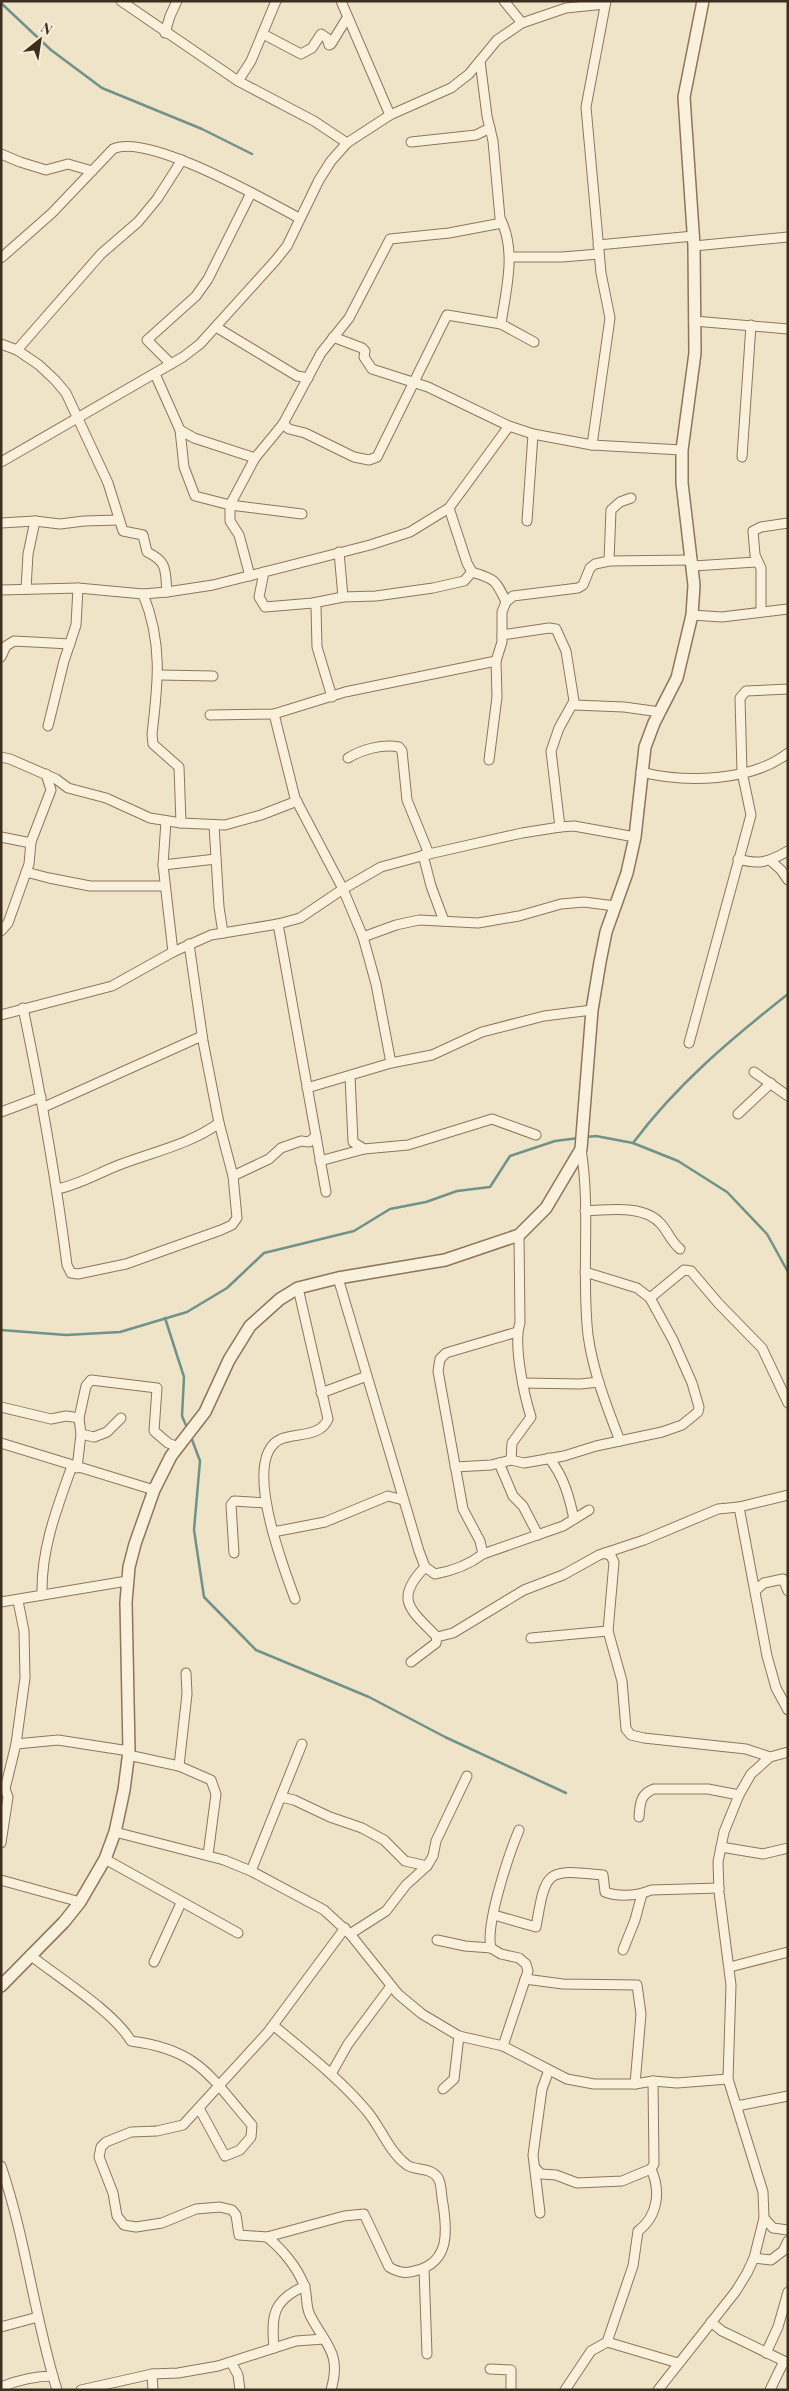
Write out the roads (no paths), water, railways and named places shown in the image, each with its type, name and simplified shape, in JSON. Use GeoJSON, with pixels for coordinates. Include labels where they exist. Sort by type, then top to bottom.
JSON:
{"type":"FeatureCollection","features":[{"type":"Feature","properties":{"kind":"street"},"geometry":{"type":"LineString","coordinates":[[121,1],[165,33],[238,81],[314,121],[347,143]]}},
{"type":"Feature","properties":{"kind":"street"},"geometry":{"type":"LineString","coordinates":[[165,33],[170,16],[178,1]]}},
{"type":"Feature","properties":{"kind":"street"},"geometry":{"type":"LineString","coordinates":[[238,81],[251,61],[276,1]]}},
{"type":"Feature","properties":{"kind":"street"},"geometry":{"type":"LineString","coordinates":[[342,1],[347,18],[390,115]]}},
{"type":"Feature","properties":{"kind":"street"},"geometry":{"type":"LineString","coordinates":[[504,1],[522,23]]}},
{"type":"Feature","properties":{"kind":"street"},"geometry":{"type":"LineString","coordinates":[[620,1441],[599,1382],[588,1336],[585,1272],[585,1174],[581,1149],[581,1132],[592,1010],[600,962],[636,838],[645,748],[677,678],[692,615],[694,585],[682,483],[682,450],[695,353],[694,241],[684,97],[703,1]]}},
{"type":"Feature","properties":{"kind":"street"},"geometry":{"type":"LineString","coordinates":[[1,462],[172,364],[200,344],[275,262],[286,246],[299,218],[331,161],[347,143],[390,115],[451,88],[469,74],[497,40],[522,23],[566,8],[606,3],[586,107],[598,249],[610,318],[592,445]]}},
{"type":"Feature","properties":{"kind":"street"},"geometry":{"type":"LineString","coordinates":[[263,34],[296,49],[301,54],[312,48],[321,34],[327,38],[329,46],[347,18]]}},
{"type":"Feature","properties":{"kind":"street"},"geometry":{"type":"LineString","coordinates":[[480,61],[493,141],[500,218],[510,257],[500,324]]}},
{"type":"Feature","properties":{"kind":"street"},"geometry":{"type":"LineString","coordinates":[[411,142],[476,135],[490,128]]}},
{"type":"Feature","properties":{"kind":"street"},"geometry":{"type":"LineString","coordinates":[[1,258],[52,213],[113,148],[118,146],[142,148],[182,160],[299,218]]}},
{"type":"Feature","properties":{"kind":"street"},"geometry":{"type":"LineString","coordinates":[[1,154],[46,170],[68,164],[92,172]]}},
{"type":"Feature","properties":{"kind":"street"},"geometry":{"type":"LineString","coordinates":[[17,350],[101,254],[138,222],[157,199],[182,160]]}},
{"type":"Feature","properties":{"kind":"street"},"geometry":{"type":"LineString","coordinates":[[172,364],[147,340],[196,296],[208,279],[251,193]]}},
{"type":"Feature","properties":{"kind":"street"},"geometry":{"type":"LineString","coordinates":[[250,576],[239,535],[230,521],[230,505],[255,458],[283,424],[321,354],[333,336],[342,329],[349,318],[390,239],[449,233],[502,223]]}},
{"type":"Feature","properties":{"kind":"street"},"geometry":{"type":"LineString","coordinates":[[510,257],[530,259],[598,249],[694,241],[788,237]]}},
{"type":"Feature","properties":{"kind":"street"},"geometry":{"type":"LineString","coordinates":[[283,424],[289,429],[305,433],[354,457],[369,460],[377,457],[447,315],[451,314],[500,324],[534,342]]}},
{"type":"Feature","properties":{"kind":"street"},"geometry":{"type":"LineString","coordinates":[[694,321],[788,329]]}},
{"type":"Feature","properties":{"kind":"street"},"geometry":{"type":"LineString","coordinates":[[742,457],[751,325]]}},
{"type":"Feature","properties":{"kind":"street"},"geometry":{"type":"LineString","coordinates":[[216,327],[297,376],[308,378]]}},
{"type":"Feature","properties":{"kind":"street"},"geometry":{"type":"LineString","coordinates":[[333,336],[362,348],[365,351],[364,357],[372,369],[428,387],[509,426],[533,434],[592,445],[682,450]]}},
{"type":"Feature","properties":{"kind":"street"},"geometry":{"type":"LineString","coordinates":[[1,344],[17,350],[55,380],[66,393],[108,483],[123,531],[143,535],[147,552],[160,559],[165,567],[167,592]]}},
{"type":"Feature","properties":{"kind":"street"},"geometry":{"type":"LineString","coordinates":[[155,374],[180,430],[184,468],[195,496],[230,505],[302,514]]}},
{"type":"Feature","properties":{"kind":"street"},"geometry":{"type":"LineString","coordinates":[[1,590],[78,588],[143,594],[167,592],[213,585],[250,576],[410,532],[449,508],[509,426]]}},
{"type":"Feature","properties":{"kind":"street"},"geometry":{"type":"LineString","coordinates":[[180,430],[194,438],[255,458]]}},
{"type":"Feature","properties":{"kind":"street"},"geometry":{"type":"LineString","coordinates":[[527,521],[533,434]]}},
{"type":"Feature","properties":{"kind":"street"},"geometry":{"type":"LineString","coordinates":[[609,561],[611,510],[620,502],[631,498]]}},
{"type":"Feature","properties":{"kind":"street"},"geometry":{"type":"LineString","coordinates":[[449,508],[467,563],[472,572],[497,582],[506,602]]}},
{"type":"Feature","properties":{"kind":"street"},"geometry":{"type":"LineString","coordinates":[[1,523],[35,521],[60,524],[120,520]]}},
{"type":"Feature","properties":{"kind":"street"},"geometry":{"type":"LineString","coordinates":[[26,589],[28,554],[35,521]]}},
{"type":"Feature","properties":{"kind":"street"},"geometry":{"type":"LineString","coordinates":[[761,611],[761,568],[756,562],[753,531],[761,527],[788,523]]}},
{"type":"Feature","properties":{"kind":"street"},"geometry":{"type":"LineString","coordinates":[[340,552],[343,597]]}},
{"type":"Feature","properties":{"kind":"street"},"geometry":{"type":"LineString","coordinates":[[489,760],[497,697],[496,661],[502,635],[502,612],[506,602],[513,596],[578,588],[583,585],[590,568],[595,564],[609,561],[756,562]]}},
{"type":"Feature","properties":{"kind":"street"},"geometry":{"type":"LineString","coordinates":[[264,572],[259,596],[265,607],[313,603],[343,597],[376,596],[433,588],[464,582],[472,572]]}},
{"type":"Feature","properties":{"kind":"street"},"geometry":{"type":"LineString","coordinates":[[48,726],[64,661],[76,626],[78,588]]}},
{"type":"Feature","properties":{"kind":"street"},"geometry":{"type":"LineString","coordinates":[[143,594],[150,612],[159,675],[152,734],[153,744],[179,767],[181,823]]}},
{"type":"Feature","properties":{"kind":"street"},"geometry":{"type":"LineString","coordinates":[[313,603],[316,607],[317,647],[332,696]]}},
{"type":"Feature","properties":{"kind":"street"},"geometry":{"type":"LineString","coordinates":[[692,615],[722,617],[788,609]]}},
{"type":"Feature","properties":{"kind":"street"},"geometry":{"type":"LineString","coordinates":[[502,635],[549,628],[556,629],[566,651],[574,705],[559,728],[551,751],[560,827]]}},
{"type":"Feature","properties":{"kind":"street"},"geometry":{"type":"LineString","coordinates":[[1,657],[6,646],[14,641],[70,644]]}},
{"type":"Feature","properties":{"kind":"street"},"geometry":{"type":"LineString","coordinates":[[210,715],[274,714],[332,696],[496,661]]}},
{"type":"Feature","properties":{"kind":"street"},"geometry":{"type":"LineString","coordinates":[[159,675],[213,676]]}},
{"type":"Feature","properties":{"kind":"street"},"geometry":{"type":"LineString","coordinates":[[689,1043],[751,815],[742,772],[742,694],[746,691],[788,689]]}},
{"type":"Feature","properties":{"kind":"street"},"geometry":{"type":"LineString","coordinates":[[574,705],[624,707],[660,712]]}},
{"type":"Feature","properties":{"kind":"street"},"geometry":{"type":"LineString","coordinates":[[274,714],[283,756],[297,801],[343,889],[362,937],[376,984],[391,1063]]}},
{"type":"Feature","properties":{"kind":"street"},"geometry":{"type":"LineString","coordinates":[[348,758],[360,751],[393,746],[399,747],[402,751],[407,800],[426,855],[431,886],[444,920]]}},
{"type":"Feature","properties":{"kind":"street"},"geometry":{"type":"LineString","coordinates":[[642,772],[685,780],[705,779],[742,772],[778,760],[788,753]]}},
{"type":"Feature","properties":{"kind":"street"},"geometry":{"type":"LineString","coordinates":[[1,757],[46,774],[64,785],[106,798],[150,818],[166,821],[214,826],[225,825],[262,815],[297,801]]}},
{"type":"Feature","properties":{"kind":"street"},"geometry":{"type":"LineString","coordinates":[[1,931],[8,924],[26,872],[30,843],[51,790],[46,774]]}},
{"type":"Feature","properties":{"kind":"street"},"geometry":{"type":"LineString","coordinates":[[51,790],[64,785]]}},
{"type":"Feature","properties":{"kind":"street"},"geometry":{"type":"LineString","coordinates":[[166,821],[163,865],[164,886],[173,952]]}},
{"type":"Feature","properties":{"kind":"street"},"geometry":{"type":"LineString","coordinates":[[214,826],[219,907],[223,933]]}},
{"type":"Feature","properties":{"kind":"street"},"geometry":{"type":"LineString","coordinates":[[1,1015],[112,986],[173,952],[211,935],[278,924],[300,918],[343,889],[381,867],[522,833],[560,827],[574,826],[636,838]]}},
{"type":"Feature","properties":{"kind":"street"},"geometry":{"type":"LineString","coordinates":[[1,837],[30,843]]}},
{"type":"Feature","properties":{"kind":"street"},"geometry":{"type":"LineString","coordinates":[[738,859],[750,862],[771,861],[788,851]]}},
{"type":"Feature","properties":{"kind":"street"},"geometry":{"type":"LineString","coordinates":[[163,865],[216,859]]}},
{"type":"Feature","properties":{"kind":"street"},"geometry":{"type":"LineString","coordinates":[[771,861],[788,880]]}},
{"type":"Feature","properties":{"kind":"street"},"geometry":{"type":"LineString","coordinates":[[26,872],[90,886],[164,886]]}},
{"type":"Feature","properties":{"kind":"street"},"geometry":{"type":"LineString","coordinates":[[362,937],[396,925],[419,920],[478,923],[519,916],[560,904],[584,902],[615,906]]}},
{"type":"Feature","properties":{"kind":"street"},"geometry":{"type":"LineString","coordinates":[[278,924],[326,1192]]}},
{"type":"Feature","properties":{"kind":"street"},"geometry":{"type":"LineString","coordinates":[[24,1008],[44,1106],[58,1190],[67,1265],[71,1273],[78,1274],[126,1264],[232,1225],[237,1218],[233,1176],[219,1123],[202,1036],[189,944]]}},
{"type":"Feature","properties":{"kind":"street"},"geometry":{"type":"LineString","coordinates":[[307,1088],[391,1063],[432,1055],[482,1032],[544,1016],[592,1010]]}},
{"type":"Feature","properties":{"kind":"street"},"geometry":{"type":"LineString","coordinates":[[44,1106],[202,1036]]}},
{"type":"Feature","properties":{"kind":"street"},"geometry":{"type":"LineString","coordinates":[[754,1072],[788,1096]]}},
{"type":"Feature","properties":{"kind":"street"},"geometry":{"type":"LineString","coordinates":[[350,1076],[353,1142],[364,1149]]}},
{"type":"Feature","properties":{"kind":"street"},"geometry":{"type":"LineString","coordinates":[[738,1114],[771,1083]]}},
{"type":"Feature","properties":{"kind":"street"},"geometry":{"type":"LineString","coordinates":[[1,1112],[41,1096]]}},
{"type":"Feature","properties":{"kind":"street"},"geometry":{"type":"LineString","coordinates":[[320,1161],[364,1149],[408,1145],[492,1119],[536,1135]]}},
{"type":"Feature","properties":{"kind":"street"},"geometry":{"type":"LineString","coordinates":[[58,1190],[118,1165],[177,1145],[207,1132],[219,1123]]}},
{"type":"Feature","properties":{"kind":"street"},"geometry":{"type":"LineString","coordinates":[[233,1176],[269,1159],[281,1148],[301,1141],[308,1142],[316,1136]]}},
{"type":"Feature","properties":{"kind":"street"},"geometry":{"type":"LineString","coordinates":[[1,1986],[64,1922],[80,1902],[105,1858],[115,1832],[124,1790],[128,1753],[128,1581],[134,1544],[154,1490],[171,1456],[204,1412],[229,1360],[250,1326],[280,1299],[298,1288],[338,1278],[445,1260],[519,1235],[546,1208],[581,1149]]}},
{"type":"Feature","properties":{"kind":"street"},"geometry":{"type":"LineString","coordinates":[[585,1211],[632,1210],[648,1215],[660,1222],[680,1249]]}},
{"type":"Feature","properties":{"kind":"street"},"geometry":{"type":"LineString","coordinates":[[512,1460],[512,1443],[531,1417],[523,1383],[517,1332],[520,1323],[519,1235]]}},
{"type":"Feature","properties":{"kind":"street"},"geometry":{"type":"LineString","coordinates":[[650,1298],[684,1270],[691,1271],[719,1304],[762,1348],[788,1402]]}},
{"type":"Feature","properties":{"kind":"street"},"geometry":{"type":"LineString","coordinates":[[455,1467],[491,1465],[512,1460],[524,1463],[549,1458],[662,1432],[682,1425],[698,1412],[700,1407],[692,1383],[673,1340],[650,1298],[637,1288],[585,1272]]}},
{"type":"Feature","properties":{"kind":"street"},"geometry":{"type":"LineString","coordinates":[[338,1278],[403,1500],[425,1567],[435,1574],[445,1572],[474,1561],[484,1554],[563,1526],[589,1510]]}},
{"type":"Feature","properties":{"kind":"street"},"geometry":{"type":"LineString","coordinates":[[295,1599],[276,1550],[266,1503],[264,1465],[267,1454],[273,1444],[281,1439],[317,1431],[325,1426],[328,1419],[298,1288]]}},
{"type":"Feature","properties":{"kind":"street"},"geometry":{"type":"LineString","coordinates":[[484,1554],[480,1541],[463,1509],[438,1370],[440,1359],[446,1353],[517,1332]]}},
{"type":"Feature","properties":{"kind":"street"},"geometry":{"type":"LineString","coordinates":[[321,1393],[367,1376]]}},
{"type":"Feature","properties":{"kind":"street"},"geometry":{"type":"LineString","coordinates":[[42,1594],[42,1570],[52,1524],[74,1467],[81,1434],[79,1418],[86,1386],[91,1380],[157,1388],[154,1431],[168,1443],[178,1447]]}},
{"type":"Feature","properties":{"kind":"street"},"geometry":{"type":"LineString","coordinates":[[523,1383],[580,1384],[599,1382]]}},
{"type":"Feature","properties":{"kind":"street"},"geometry":{"type":"LineString","coordinates":[[1,1407],[51,1419],[66,1416],[79,1418]]}},
{"type":"Feature","properties":{"kind":"street"},"geometry":{"type":"LineString","coordinates":[[81,1434],[94,1438],[107,1432],[121,1418]]}},
{"type":"Feature","properties":{"kind":"street"},"geometry":{"type":"LineString","coordinates":[[1,1443],[74,1467],[154,1490]]}},
{"type":"Feature","properties":{"kind":"street"},"geometry":{"type":"LineString","coordinates":[[549,1458],[560,1473],[568,1492],[574,1519]]}},
{"type":"Feature","properties":{"kind":"street"},"geometry":{"type":"LineString","coordinates":[[499,1462],[513,1496],[523,1506],[538,1535]]}},
{"type":"Feature","properties":{"kind":"street"},"geometry":{"type":"LineString","coordinates":[[437,1637],[453,1633],[524,1590],[563,1574],[605,1553],[644,1540],[718,1509],[739,1507],[788,1495]]}},
{"type":"Feature","properties":{"kind":"street"},"geometry":{"type":"LineString","coordinates":[[273,1532],[325,1522],[388,1496],[403,1500]]}},
{"type":"Feature","properties":{"kind":"street"},"geometry":{"type":"LineString","coordinates":[[234,1553],[231,1505],[234,1501],[266,1503]]}},
{"type":"Feature","properties":{"kind":"street"},"geometry":{"type":"LineString","coordinates":[[739,1507],[767,1656],[776,1688],[788,1710]]}},
{"type":"Feature","properties":{"kind":"street"},"geometry":{"type":"LineString","coordinates":[[605,1553],[611,1556],[614,1562],[608,1631],[622,1682],[626,1729],[631,1734],[746,1749],[770,1758]]}},
{"type":"Feature","properties":{"kind":"street"},"geometry":{"type":"LineString","coordinates":[[425,1567],[408,1587],[408,1601],[418,1619],[437,1637]]}},
{"type":"Feature","properties":{"kind":"street"},"geometry":{"type":"LineString","coordinates":[[756,1590],[764,1583],[783,1579],[788,1591]]}},
{"type":"Feature","properties":{"kind":"street"},"geometry":{"type":"LineString","coordinates":[[1,1602],[18,1601],[42,1594],[128,1581]]}},
{"type":"Feature","properties":{"kind":"street"},"geometry":{"type":"LineString","coordinates":[[1,1842],[8,1798],[3,1789],[16,1744],[25,1678],[24,1632],[18,1601]]}},
{"type":"Feature","properties":{"kind":"street"},"geometry":{"type":"LineString","coordinates":[[531,1638],[608,1631]]}},
{"type":"Feature","properties":{"kind":"street"},"geometry":{"type":"LineString","coordinates":[[411,1662],[436,1643],[437,1637]]}},
{"type":"Feature","properties":{"kind":"street"},"geometry":{"type":"LineString","coordinates":[[179,1766],[187,1694],[186,1673]]}},
{"type":"Feature","properties":{"kind":"street"},"geometry":{"type":"LineString","coordinates":[[16,1744],[58,1740],[128,1753],[179,1766],[208,1777],[216,1794],[208,1855]]}},
{"type":"Feature","properties":{"kind":"street"},"geometry":{"type":"LineString","coordinates":[[251,1870],[302,1744]]}},
{"type":"Feature","properties":{"kind":"street"},"geometry":{"type":"LineString","coordinates":[[658,2390],[736,2291],[754,2258],[764,2218],[763,2192],[728,2079],[731,1986],[719,1888],[718,1862],[724,1832],[739,1794],[751,1774],[770,1758],[788,1752]]}},
{"type":"Feature","properties":{"kind":"street"},"geometry":{"type":"LineString","coordinates":[[273,2025],[331,2074],[365,2108],[387,2142],[408,2165],[431,2172],[439,2179],[446,2225],[445,2243],[441,2256],[424,2269],[409,2273],[398,2272],[390,2267],[364,2214],[344,2216],[267,2237],[239,2235],[236,2216],[232,2210],[220,2207],[196,2209],[162,2223],[136,2227],[124,2225],[117,2216],[113,2193],[99,2157],[101,2148],[106,2142],[131,2132],[157,2131],[183,2125],[273,2025],[348,1931],[386,1912],[406,1886],[427,1866],[433,1856],[436,1841],[468,1776]]}},
{"type":"Feature","properties":{"kind":"street"},"geometry":{"type":"LineString","coordinates":[[639,1817],[641,1799],[648,1791],[654,1789],[708,1789],[739,1794]]}},
{"type":"Feature","properties":{"kind":"street"},"geometry":{"type":"LineString","coordinates":[[281,1797],[294,1800],[330,1817],[362,1828],[384,1840],[405,1861],[427,1866]]}},
{"type":"Feature","properties":{"kind":"street"},"geometry":{"type":"LineString","coordinates":[[491,1948],[489,1937],[508,1855],[519,1830]]}},
{"type":"Feature","properties":{"kind":"street"},"geometry":{"type":"LineString","coordinates":[[115,1832],[208,1855],[251,1870],[324,1910],[348,1931],[391,1986],[422,2014],[459,2036],[503,2046],[568,2079],[594,2084],[635,2084],[653,2081],[677,2082],[728,2079]]}},
{"type":"Feature","properties":{"kind":"street"},"geometry":{"type":"LineString","coordinates":[[721,1847],[763,1854],[788,1848]]}},
{"type":"Feature","properties":{"kind":"street"},"geometry":{"type":"LineString","coordinates":[[105,1858],[181,1903],[238,1933]]}},
{"type":"Feature","properties":{"kind":"street"},"geometry":{"type":"LineString","coordinates":[[494,1915],[536,1927],[546,1882],[553,1874],[561,1872],[604,1875],[605,1892],[611,1894],[642,1894],[651,1890],[719,1888]]}},
{"type":"Feature","properties":{"kind":"street"},"geometry":{"type":"LineString","coordinates":[[1,1880],[80,1902]]}},
{"type":"Feature","properties":{"kind":"street"},"geometry":{"type":"LineString","coordinates":[[622,1950],[635,1920],[642,1894]]}},
{"type":"Feature","properties":{"kind":"street"},"geometry":{"type":"LineString","coordinates":[[154,1962],[181,1903]]}},
{"type":"Feature","properties":{"kind":"street"},"geometry":{"type":"LineString","coordinates":[[437,1940],[465,1946],[491,1948],[524,1961],[528,1971],[503,2046]]}},
{"type":"Feature","properties":{"kind":"street"},"geometry":{"type":"LineString","coordinates":[[730,1967],[788,1952]]}},
{"type":"Feature","properties":{"kind":"street"},"geometry":{"type":"LineString","coordinates":[[30,1955],[99,2008],[125,2031],[131,2041],[178,2053],[201,2066],[219,2083],[226,2096],[252,2125],[251,2137],[240,2150],[225,2156],[199,2108]]}},
{"type":"Feature","properties":{"kind":"street"},"geometry":{"type":"LineString","coordinates":[[525,1979],[563,1984],[638,1985],[641,2014],[635,2084]]}},
{"type":"Feature","properties":{"kind":"street"},"geometry":{"type":"LineString","coordinates":[[331,2074],[348,2044],[391,1986]]}},
{"type":"Feature","properties":{"kind":"street"},"geometry":{"type":"LineString","coordinates":[[443,2090],[454,2079],[459,2036]]}},
{"type":"Feature","properties":{"kind":"street"},"geometry":{"type":"LineString","coordinates":[[540,2213],[533,2155],[542,2089],[549,2070]]}},
{"type":"Feature","properties":{"kind":"street"},"geometry":{"type":"LineString","coordinates":[[535,2168],[541,2174],[556,2176],[577,2183],[622,2181],[650,2169],[654,2164],[653,2081]]}},
{"type":"Feature","properties":{"kind":"street"},"geometry":{"type":"LineString","coordinates":[[737,2106],[788,2096]]}},
{"type":"Feature","properties":{"kind":"street"},"geometry":{"type":"LineString","coordinates":[[1,2166],[57,2390]]}},
{"type":"Feature","properties":{"kind":"street"},"geometry":{"type":"LineString","coordinates":[[607,2342],[633,2266],[638,2231],[649,2223],[655,2210],[656,2182],[650,2169]]}},
{"type":"Feature","properties":{"kind":"street"},"geometry":{"type":"LineString","coordinates":[[764,2218],[772,2228],[788,2230]]}},
{"type":"Feature","properties":{"kind":"street"},"geometry":{"type":"LineString","coordinates":[[267,2237],[279,2247],[305,2286],[306,2304],[324,2339],[331,2348],[334,2359],[331,2390]]}},
{"type":"Feature","properties":{"kind":"street"},"geometry":{"type":"LineString","coordinates":[[754,2258],[771,2260],[784,2252],[788,2241]]}},
{"type":"Feature","properties":{"kind":"street"},"geometry":{"type":"LineString","coordinates":[[424,2269],[427,2354]]}},
{"type":"Feature","properties":{"kind":"street"},"geometry":{"type":"LineString","coordinates":[[274,2348],[273,2332],[280,2301],[290,2293],[305,2286]]}},
{"type":"Feature","properties":{"kind":"street"},"geometry":{"type":"LineString","coordinates":[[766,2353],[778,2327],[788,2292]]}},
{"type":"Feature","properties":{"kind":"street"},"geometry":{"type":"LineString","coordinates":[[1,2327],[38,2317]]}},
{"type":"Feature","properties":{"kind":"street"},"geometry":{"type":"LineString","coordinates":[[711,2322],[722,2331],[786,2362],[770,2390]]}},
{"type":"Feature","properties":{"kind":"street"},"geometry":{"type":"LineString","coordinates":[[81,2390],[152,2374],[178,2373],[231,2362],[296,2341],[324,2339]]}},
{"type":"Feature","properties":{"kind":"street"},"geometry":{"type":"LineString","coordinates":[[565,2390],[591,2350],[607,2342],[678,2363]]}},
{"type":"Feature","properties":{"kind":"street"},"geometry":{"type":"LineString","coordinates":[[231,2362],[238,2375],[240,2390]]}},
{"type":"Feature","properties":{"kind":"street"},"geometry":{"type":"LineString","coordinates":[[490,2369],[511,2370],[511,2390]]}},
{"type":"Feature","properties":{"kind":"street"},"geometry":{"type":"LineString","coordinates":[[152,2374],[153,2390]]}},
{"type":"Feature","properties":{"kind":"street"},"geometry":{"type":"LineString","coordinates":[[1,2387],[38,2376],[53,2376]]}},
{"type":"Feature","properties":{"kind":"waterway"},"geometry":{"type":"LineString","coordinates":[[1,3],[51,50],[102,88],[202,129],[252,154]]}},
{"type":"Feature","properties":{"kind":"waterway"},"geometry":{"type":"LineString","coordinates":[[633,1143],[686,1082],[746,1028],[788,994]]}},
{"type":"Feature","properties":{"kind":"waterway"},"geometry":{"type":"LineString","coordinates":[[585,1137],[596,1136],[633,1143],[678,1161],[727,1192],[767,1234],[788,1272]]}},
{"type":"Feature","properties":{"kind":"waterway"},"geometry":{"type":"LineString","coordinates":[[1,1330],[66,1335],[120,1332],[187,1312],[227,1288],[264,1253],[354,1231],[390,1209],[426,1202],[457,1191],[490,1187],[510,1156],[555,1141],[579,1138]]}},
{"type":"Feature","properties":{"kind":"waterway"},"geometry":{"type":"LineString","coordinates":[[165,1318],[184,1377],[182,1416],[188,1430]]}},
{"type":"Feature","properties":{"kind":"waterway"},"geometry":{"type":"LineString","coordinates":[[191,1437],[200,1461],[194,1530],[204,1597],[256,1650],[369,1697],[445,1737],[566,1793]]}}]}
